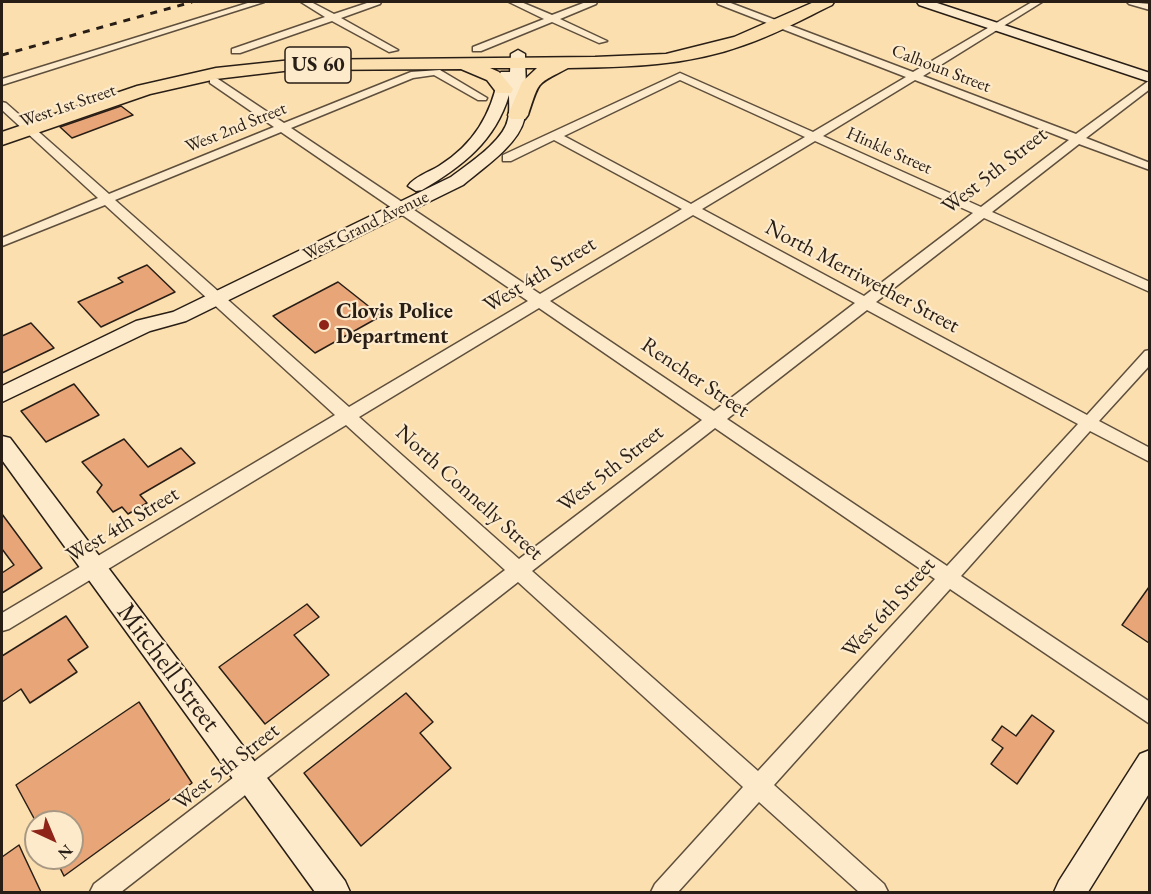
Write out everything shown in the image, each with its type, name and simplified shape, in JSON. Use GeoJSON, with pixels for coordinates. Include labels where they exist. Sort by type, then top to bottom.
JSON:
{"type":"FeatureCollection","features":[{"type":"Feature","properties":{"kind":"highway","name":"US 60"},"geometry":{"type":"LineString","coordinates":[[133,88],[211,64],[267,58],[512,59],[571,63],[639,61],[693,54],[740,41],[803,2]]}},
{"type":"Feature","properties":{"kind":"highway","name":"US 60"},"geometry":{"type":"LineString","coordinates":[[133,88],[246,68],[292,65],[454,64],[667,49],[721,37],[826,2]]}},
{"type":"Feature","properties":{"kind":"highway"},"geometry":{"type":"LineString","coordinates":[[518,115],[527,84],[532,77],[544,70],[571,63]]}},
{"type":"Feature","properties":{"kind":"highway"},"geometry":{"type":"LineString","coordinates":[[454,64],[484,71],[498,80],[504,88]]}},
{"type":"Feature","properties":{"kind":"highway","name":"West 1st Street"},"geometry":{"type":"LineString","coordinates":[[2,139],[25,126],[133,88]]}},
{"type":"Feature","properties":{"kind":"highway","name":"West 1st Street"},"geometry":{"type":"LineString","coordinates":[[2,129],[25,126]]}},
{"type":"Feature","properties":{"kind":"main road"},"geometry":{"type":"LineString","coordinates":[[923,2],[1149,78]]}},
{"type":"Feature","properties":{"kind":"main road"},"geometry":{"type":"LineString","coordinates":[[512,59],[518,115]]}},
{"type":"Feature","properties":{"kind":"main road","name":"West Grand Avenue"},"geometry":{"type":"LineString","coordinates":[[395,204],[470,150],[495,118],[512,59]]}},
{"type":"Feature","properties":{"kind":"main road","name":"West Grand Avenue"},"geometry":{"type":"LineString","coordinates":[[2,395],[143,326],[180,317],[211,293],[395,204],[457,181],[482,162],[510,133],[518,115]]}},
{"type":"Feature","properties":{"kind":"main road","name":"Mitchell Street"},"geometry":{"type":"LineString","coordinates":[[2,444],[334,892]]}},
{"type":"Feature","properties":{"kind":"main road"},"geometry":{"type":"LineString","coordinates":[[1070,892],[1149,764]]}},
{"type":"Feature","properties":{"kind":"street"},"geometry":{"type":"LineString","coordinates":[[2,82],[259,2]]}},
{"type":"Feature","properties":{"kind":"street"},"geometry":{"type":"LineString","coordinates":[[304,2],[393,50]]}},
{"type":"Feature","properties":{"kind":"street"},"geometry":{"type":"LineString","coordinates":[[236,51],[377,2]]}},
{"type":"Feature","properties":{"kind":"street"},"geometry":{"type":"LineString","coordinates":[[514,2],[602,41]]}},
{"type":"Feature","properties":{"kind":"street"},"geometry":{"type":"LineString","coordinates":[[477,49],[593,2]]}},
{"type":"Feature","properties":{"kind":"street","name":"Calhoun Street"},"geometry":{"type":"LineString","coordinates":[[721,2],[1149,167]]}},
{"type":"Feature","properties":{"kind":"street","name":"West 4th Street"},"geometry":{"type":"LineString","coordinates":[[2,622],[1038,2]]}},
{"type":"Feature","properties":{"kind":"street"},"geometry":{"type":"LineString","coordinates":[[1132,2],[1149,7]]}},
{"type":"Feature","properties":{"kind":"street","name":"West 2nd Street"},"geometry":{"type":"LineString","coordinates":[[2,242],[411,75],[436,72],[482,98]]}},
{"type":"Feature","properties":{"kind":"street","name":"Hinkle Street"},"geometry":{"type":"LineString","coordinates":[[554,135],[680,76],[1149,288]]}},
{"type":"Feature","properties":{"kind":"street","name":"Rencher Street"},"geometry":{"type":"LineString","coordinates":[[214,81],[1149,714]]}},
{"type":"Feature","properties":{"kind":"street","name":"West 5th Street"},"geometry":{"type":"LineString","coordinates":[[102,892],[1149,83]]}},
{"type":"Feature","properties":{"kind":"street","name":"North Connelly Street"},"geometry":{"type":"LineString","coordinates":[[2,105],[876,892]]}},
{"type":"Feature","properties":{"kind":"street"},"geometry":{"type":"LineString","coordinates":[[507,158],[554,135]]}},
{"type":"Feature","properties":{"kind":"street","name":"North Merriwether Street"},"geometry":{"type":"LineString","coordinates":[[554,135],[1149,456]]}},
{"type":"Feature","properties":{"kind":"street","name":"West 6th Street"},"geometry":{"type":"LineString","coordinates":[[663,892],[1149,355]]}},
{"type":"Feature","properties":{"kind":"building"},"geometry":{"type":"Polygon","coordinates":[[[121,106],[133,115],[72,138],[60,127],[121,106]]]}},
{"type":"Feature","properties":{"kind":"building"},"geometry":{"type":"Polygon","coordinates":[[[147,265],[175,292],[101,327],[78,302],[123,282],[118,278],[147,265]]]}},
{"type":"Feature","properties":{"kind":"building","name":"Clovis Police Department"},"geometry":{"type":"Polygon","coordinates":[[[338,282],[381,316],[315,353],[273,316],[338,282]]]}},
{"type":"Feature","properties":{"kind":"building"},"geometry":{"type":"Polygon","coordinates":[[[31,323],[54,348],[2,373],[2,336],[31,323]]]}},
{"type":"Feature","properties":{"kind":"building"},"geometry":{"type":"Polygon","coordinates":[[[74,384],[99,415],[46,442],[21,411],[74,384]]]}},
{"type":"Feature","properties":{"kind":"building"},"geometry":{"type":"Polygon","coordinates":[[[124,439],[148,467],[181,448],[195,463],[140,495],[147,503],[128,514],[122,507],[113,512],[97,492],[102,485],[82,462],[124,439]]]}},
{"type":"Feature","properties":{"kind":"building"},"geometry":{"type":"Polygon","coordinates":[[[2,514],[42,568],[2,593],[2,573],[14,565],[2,549],[2,514]]]}},
{"type":"Feature","properties":{"kind":"building"},"geometry":{"type":"Polygon","coordinates":[[[1149,587],[1149,643],[1122,625],[1149,587]]]}},
{"type":"Feature","properties":{"kind":"building"},"geometry":{"type":"Polygon","coordinates":[[[307,604],[319,617],[294,635],[329,675],[265,724],[219,667],[307,604]]]}},
{"type":"Feature","properties":{"kind":"building"},"geometry":{"type":"Polygon","coordinates":[[[66,616],[88,647],[68,660],[77,672],[30,703],[21,689],[2,702],[2,656],[66,616]]]}},
{"type":"Feature","properties":{"kind":"building"},"geometry":{"type":"Polygon","coordinates":[[[406,693],[433,722],[420,733],[451,768],[361,846],[304,773],[406,693]]]}},
{"type":"Feature","properties":{"kind":"building"},"geometry":{"type":"Polygon","coordinates":[[[139,702],[192,783],[84,861],[84,810],[30,810],[16,785],[139,702]]]}},
{"type":"Feature","properties":{"kind":"building"},"geometry":{"type":"Polygon","coordinates":[[[1032,715],[1054,731],[1017,784],[991,764],[1003,748],[992,740],[1002,726],[1016,736],[1032,715]]]}},
{"type":"Feature","properties":{"kind":"building"},"geometry":{"type":"Polygon","coordinates":[[[19,845],[24,856],[24,870],[31,870],[41,892],[2,892],[2,857],[19,845]]]}},
{"type":"Feature","properties":{"kind":"building"},"geometry":{"type":"Polygon","coordinates":[[[61,870],[72,870],[64,876],[61,870]]]}},
{"type":"Feature","properties":{"kind":"railway"},"geometry":{"type":"LineString","coordinates":[[2,55],[192,2]]}},
{"type":"Feature","properties":{"kind":"place","name":"Clovis Police Department"},"geometry":{"type":"Point","coordinates":[324,325]}}]}
